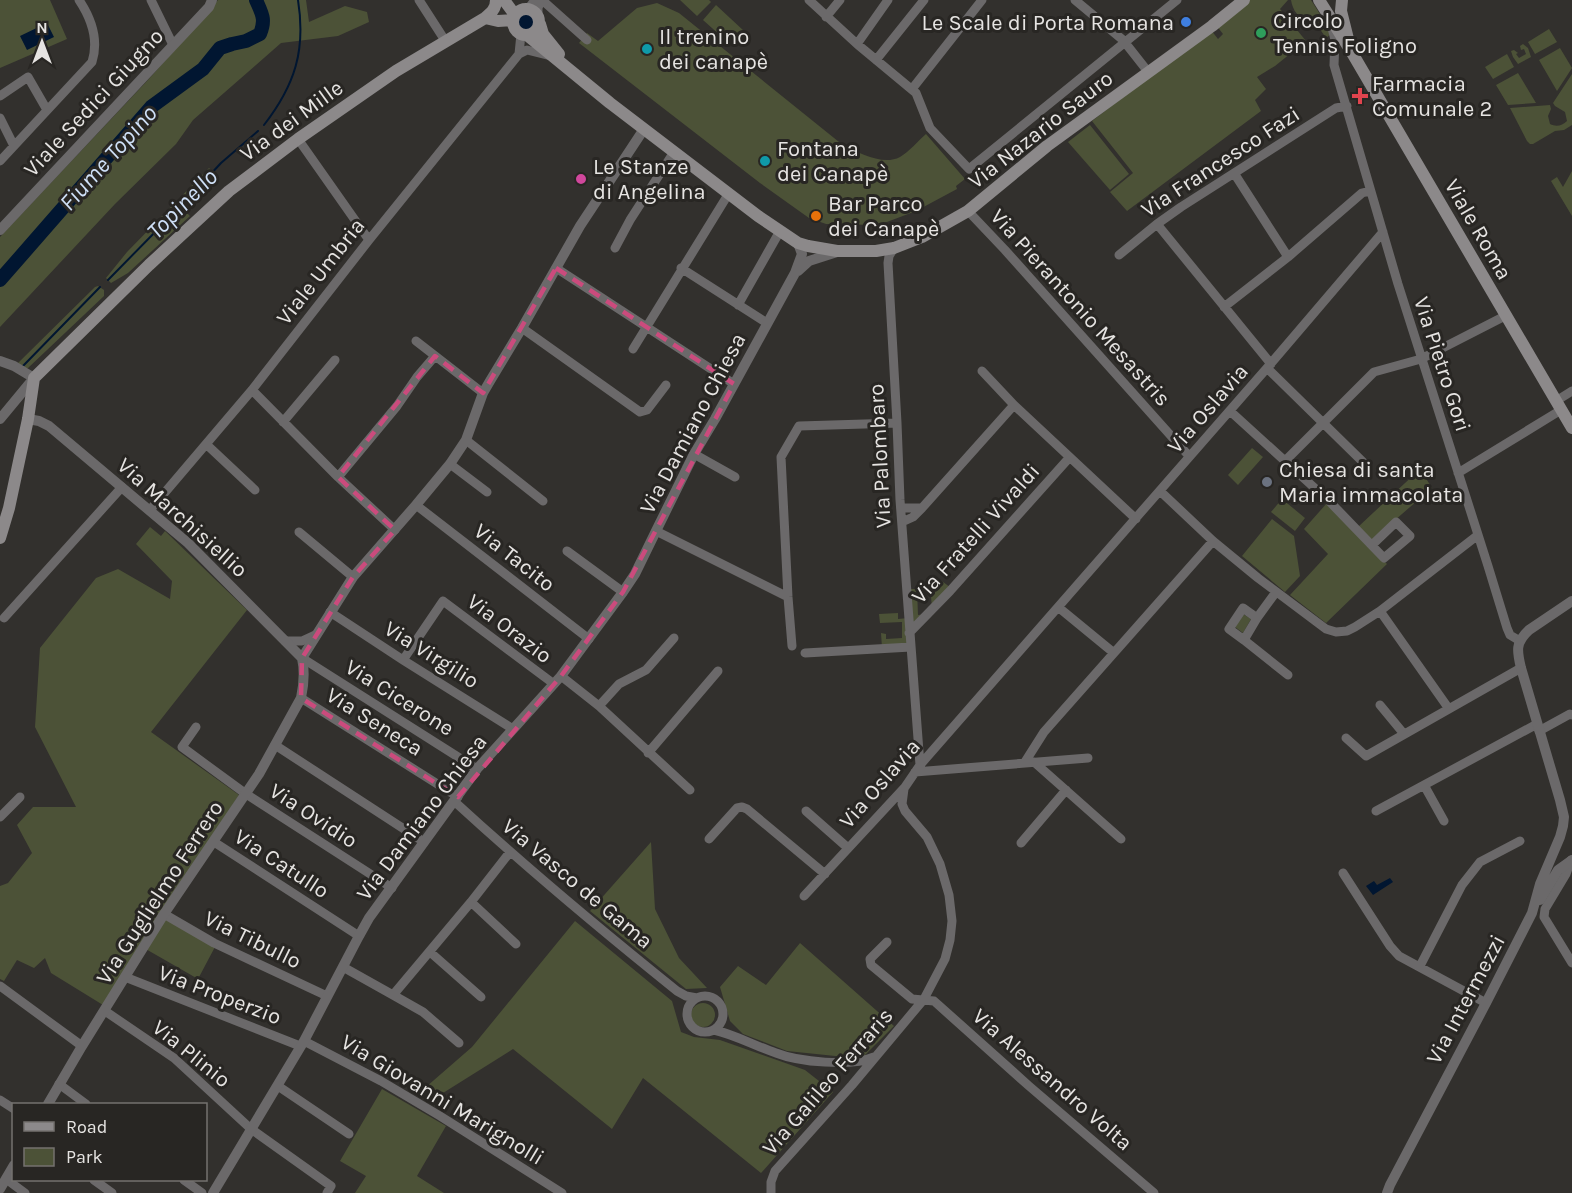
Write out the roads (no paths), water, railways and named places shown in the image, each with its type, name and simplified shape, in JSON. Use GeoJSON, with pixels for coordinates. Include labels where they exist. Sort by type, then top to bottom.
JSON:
{"type":"FeatureCollection","features":[{"type":"Feature","properties":{"kind":"main road","name":"Via dei Mille"},"geometry":{"type":"LineString","coordinates":[[34,378],[229,191],[298,139],[396,71],[485,18],[492,12],[496,0]]}},
{"type":"Feature","properties":{"kind":"main road"},"geometry":{"type":"LineString","coordinates":[[504,0],[528,13]]}},
{"type":"Feature","properties":{"kind":"main road"},"geometry":{"type":"LineString","coordinates":[[514,0],[528,13],[534,33],[524,34],[515,28],[528,13]]}},
{"type":"Feature","properties":{"kind":"main road","name":"Via Nazario Sauro"},"geometry":{"type":"LineString","coordinates":[[524,34],[674,152],[798,243],[837,251],[876,251],[894,248],[922,237],[968,211],[1047,146],[1149,73],[1244,0]]}},
{"type":"Feature","properties":{"kind":"main road"},"geometry":{"type":"LineString","coordinates":[[1319,0],[1352,51]]}},
{"type":"Feature","properties":{"kind":"main road"},"geometry":{"type":"LineString","coordinates":[[1342,0],[1341,11],[1352,51]]}},
{"type":"Feature","properties":{"kind":"main road"},"geometry":{"type":"LineString","coordinates":[[485,18],[498,21],[528,13]]}},
{"type":"Feature","properties":{"kind":"main road","name":"Via Nazario Sauro"},"geometry":{"type":"LineString","coordinates":[[528,13],[577,76]]}},
{"type":"Feature","properties":{"kind":"main road","name":"Viale Roma"},"geometry":{"type":"LineString","coordinates":[[1352,51],[1572,428]]}},
{"type":"Feature","properties":{"kind":"main road"},"geometry":{"type":"LineString","coordinates":[[0,538],[9,508],[34,378]]}},
{"type":"Feature","properties":{"kind":"street"},"geometry":{"type":"LineString","coordinates":[[0,161],[92,62],[96,50],[94,38],[87,11],[79,0]]}},
{"type":"Feature","properties":{"kind":"street"},"geometry":{"type":"LineString","coordinates":[[151,0],[173,45]]}},
{"type":"Feature","properties":{"kind":"street","name":"Viale Sedici Giugno"},"geometry":{"type":"LineString","coordinates":[[0,230],[209,7],[212,0]]}},
{"type":"Feature","properties":{"kind":"street"},"geometry":{"type":"LineString","coordinates":[[419,0],[446,42]]}},
{"type":"Feature","properties":{"kind":"street"},"geometry":{"type":"LineString","coordinates":[[528,13],[538,8],[542,0],[587,40]]}},
{"type":"Feature","properties":{"kind":"street"},"geometry":{"type":"LineString","coordinates":[[810,0],[826,17],[916,93],[930,128],[969,169],[1177,0]]}},
{"type":"Feature","properties":{"kind":"street"},"geometry":{"type":"LineString","coordinates":[[826,17],[840,0]]}},
{"type":"Feature","properties":{"kind":"street"},"geometry":{"type":"LineString","coordinates":[[857,44],[888,0]]}},
{"type":"Feature","properties":{"kind":"street"},"geometry":{"type":"LineString","coordinates":[[876,60],[924,0]]}},
{"type":"Feature","properties":{"kind":"street"},"geometry":{"type":"LineString","coordinates":[[912,89],[982,0]]}},
{"type":"Feature","properties":{"kind":"street"},"geometry":{"type":"LineString","coordinates":[[1075,0],[1125,42],[1149,73]]}},
{"type":"Feature","properties":{"kind":"street","name":"Via Pietro Gori"},"geometry":{"type":"LineString","coordinates":[[1330,19],[1335,40],[1334,65],[1421,359],[1507,628],[1510,635],[1520,640]]}},
{"type":"Feature","properties":{"kind":"street"},"geometry":{"type":"LineString","coordinates":[[519,54],[524,34]]}},
{"type":"Feature","properties":{"kind":"street"},"geometry":{"type":"LineString","coordinates":[[519,54],[527,50],[553,57]]}},
{"type":"Feature","properties":{"kind":"street","name":"Viale Umbria"},"geometry":{"type":"LineString","coordinates":[[150,510],[252,390],[519,54]]}},
{"type":"Feature","properties":{"kind":"street"},"geometry":{"type":"LineString","coordinates":[[0,96],[28,78],[47,110]]}},
{"type":"Feature","properties":{"kind":"street","name":"Via Francesco Fazi"},"geometry":{"type":"LineString","coordinates":[[1119,255],[1157,224],[1234,173],[1336,108],[1347,106]]}},
{"type":"Feature","properties":{"kind":"street"},"geometry":{"type":"LineString","coordinates":[[0,118],[14,146]]}},
{"type":"Feature","properties":{"kind":"street"},"geometry":{"type":"LineString","coordinates":[[302,658],[353,577],[450,464],[466,440],[483,393],[580,226],[644,129]]}},
{"type":"Feature","properties":{"kind":"street"},"geometry":{"type":"LineString","coordinates":[[298,139],[369,240]]}},
{"type":"Feature","properties":{"kind":"street"},"geometry":{"type":"LineString","coordinates":[[615,248],[630,220],[674,152]]}},
{"type":"Feature","properties":{"kind":"street"},"geometry":{"type":"LineString","coordinates":[[1234,173],[1288,256]]}},
{"type":"Feature","properties":{"kind":"street"},"geometry":{"type":"LineString","coordinates":[[1224,307],[1362,193],[1370,191]]}},
{"type":"Feature","properties":{"kind":"street"},"geometry":{"type":"LineString","coordinates":[[633,349],[729,193]]}},
{"type":"Feature","properties":{"kind":"street","name":"Via Pierantonio Mesastris"},"geometry":{"type":"LineString","coordinates":[[968,211],[1190,456]]}},
{"type":"Feature","properties":{"kind":"street"},"geometry":{"type":"LineString","coordinates":[[1157,224],[1269,366],[1366,465]]}},
{"type":"Feature","properties":{"kind":"street"},"geometry":{"type":"LineString","coordinates":[[738,305],[780,231]]}},
{"type":"Feature","properties":{"kind":"street","name":"Via Oslavia"},"geometry":{"type":"LineString","coordinates":[[804,896],[905,787],[918,768],[1383,232]]}},
{"type":"Feature","properties":{"kind":"street","name":"Via Damiano Chiesa"},"geometry":{"type":"LineString","coordinates":[[216,1192],[278,1086],[359,936],[477,769],[558,680],[635,574],[694,454],[795,273],[802,254],[798,243]]}},
{"type":"Feature","properties":{"kind":"street","name":"Via Palombaro"},"geometry":{"type":"LineString","coordinates":[[894,248],[888,263],[918,768]]}},
{"type":"Feature","properties":{"kind":"street","name":"Via Damiano Chiesa"},"geometry":{"type":"LineString","coordinates":[[795,273],[809,261],[837,251]]}},
{"type":"Feature","properties":{"kind":"street"},"geometry":{"type":"LineString","coordinates":[[876,251],[888,263]]}},
{"type":"Feature","properties":{"kind":"street"},"geometry":{"type":"LineString","coordinates":[[556,268],[734,384]]}},
{"type":"Feature","properties":{"kind":"street"},"geometry":{"type":"LineString","coordinates":[[681,268],[767,323]]}},
{"type":"Feature","properties":{"kind":"street"},"geometry":{"type":"LineString","coordinates":[[1285,461],[1374,372],[1421,359],[1505,316]]}},
{"type":"Feature","properties":{"kind":"street"},"geometry":{"type":"LineString","coordinates":[[522,328],[639,412],[647,410],[666,385]]}},
{"type":"Feature","properties":{"kind":"street"},"geometry":{"type":"LineString","coordinates":[[416,341],[483,393]]}},
{"type":"Feature","properties":{"kind":"street"},"geometry":{"type":"LineString","coordinates":[[338,477],[435,356]]}},
{"type":"Feature","properties":{"kind":"street"},"geometry":{"type":"LineString","coordinates":[[283,422],[335,360]]}},
{"type":"Feature","properties":{"kind":"street"},"geometry":{"type":"LineString","coordinates":[[0,361],[34,378],[0,419]]}},
{"type":"Feature","properties":{"kind":"street"},"geometry":{"type":"LineString","coordinates":[[982,370],[1014,405],[1136,519]]}},
{"type":"Feature","properties":{"kind":"street"},"geometry":{"type":"LineString","coordinates":[[252,390],[338,477],[395,530]]}},
{"type":"Feature","properties":{"kind":"street"},"geometry":{"type":"LineString","coordinates":[[1458,473],[1558,405],[1572,391]]}},
{"type":"Feature","properties":{"kind":"street"},"geometry":{"type":"LineString","coordinates":[[902,522],[914,517],[1014,405]]}},
{"type":"Feature","properties":{"kind":"street"},"geometry":{"type":"LineString","coordinates":[[1230,411],[1330,502],[1372,545]]}},
{"type":"Feature","properties":{"kind":"street","name":"Via Marchisiellio"},"geometry":{"type":"LineString","coordinates":[[28,418],[49,426],[188,543],[302,658]]}},
{"type":"Feature","properties":{"kind":"street"},"geometry":{"type":"LineString","coordinates":[[792,646],[781,457],[799,426],[897,423]]}},
{"type":"Feature","properties":{"kind":"street"},"geometry":{"type":"LineString","coordinates":[[466,440],[543,501]]}},
{"type":"Feature","properties":{"kind":"street"},"geometry":{"type":"LineString","coordinates":[[206,444],[255,490]]}},
{"type":"Feature","properties":{"kind":"street"},"geometry":{"type":"LineString","coordinates":[[694,454],[735,477]]}},
{"type":"Feature","properties":{"kind":"street","name":"Via Fratelli Vivaldi"},"geometry":{"type":"LineString","coordinates":[[909,633],[950,591],[1069,458]]}},
{"type":"Feature","properties":{"kind":"street"},"geometry":{"type":"LineString","coordinates":[[450,464],[488,492]]}},
{"type":"Feature","properties":{"kind":"street"},"geometry":{"type":"LineString","coordinates":[[4,618],[122,487]]}},
{"type":"Feature","properties":{"kind":"street"},"geometry":{"type":"LineString","coordinates":[[1160,491],[1213,541],[1276,592],[1326,630],[1336,632],[1347,631],[1380,610],[1478,535]]}},
{"type":"Feature","properties":{"kind":"street","name":"Via Tacito"},"geometry":{"type":"LineString","coordinates":[[416,505],[589,639]]}},
{"type":"Feature","properties":{"kind":"street"},"geometry":{"type":"LineString","coordinates":[[901,508],[922,508]]}},
{"type":"Feature","properties":{"kind":"street"},"geometry":{"type":"LineString","coordinates":[[657,531],[788,597]]}},
{"type":"Feature","properties":{"kind":"street"},"geometry":{"type":"LineString","coordinates":[[299,532],[353,577]]}},
{"type":"Feature","properties":{"kind":"street"},"geometry":{"type":"LineString","coordinates":[[1030,762],[1044,732],[1213,541]]}},
{"type":"Feature","properties":{"kind":"street"},"geometry":{"type":"LineString","coordinates":[[567,551],[623,591]]}},
{"type":"Feature","properties":{"kind":"street"},"geometry":{"type":"LineString","coordinates":[[1244,640],[1276,592]]}},
{"type":"Feature","properties":{"kind":"street","name":"Via Orazio"},"geometry":{"type":"LineString","coordinates":[[403,660],[442,601],[558,680]]}},
{"type":"Feature","properties":{"kind":"street"},"geometry":{"type":"LineString","coordinates":[[1572,601],[1523,635],[1518,646],[1521,668],[1564,817],[1572,826]]}},
{"type":"Feature","properties":{"kind":"street"},"geometry":{"type":"LineString","coordinates":[[1058,607],[1114,653]]}},
{"type":"Feature","properties":{"kind":"street"},"geometry":{"type":"LineString","coordinates":[[1257,618],[1242,608],[1229,629],[1288,675]]}},
{"type":"Feature","properties":{"kind":"street"},"geometry":{"type":"LineString","coordinates":[[1380,610],[1449,709]]}},
{"type":"Feature","properties":{"kind":"street","name":"Via Virgilio"},"geometry":{"type":"LineString","coordinates":[[330,612],[513,729]]}},
{"type":"Feature","properties":{"kind":"street"},"geometry":{"type":"LineString","coordinates":[[285,641],[302,641],[315,635]]}},
{"type":"Feature","properties":{"kind":"street"},"geometry":{"type":"LineString","coordinates":[[599,706],[619,684],[646,670],[674,638]]}},
{"type":"Feature","properties":{"kind":"street"},"geometry":{"type":"LineString","coordinates":[[805,653],[910,647]]}},
{"type":"Feature","properties":{"kind":"street","name":"Via Guglielmo Ferrero"},"geometry":{"type":"LineString","coordinates":[[49,1103],[164,914],[259,774],[301,698],[304,685],[302,658]]}},
{"type":"Feature","properties":{"kind":"street","name":"Via Cicerone"},"geometry":{"type":"LineString","coordinates":[[302,658],[477,769]]}},
{"type":"Feature","properties":{"kind":"street"},"geometry":{"type":"LineString","coordinates":[[1346,738],[1366,756],[1521,668]]}},
{"type":"Feature","properties":{"kind":"street"},"geometry":{"type":"LineString","coordinates":[[648,753],[718,671]]}},
{"type":"Feature","properties":{"kind":"street"},"geometry":{"type":"LineString","coordinates":[[558,680],[599,706],[690,790]]}},
{"type":"Feature","properties":{"kind":"street","name":"Via Seneca"},"geometry":{"type":"LineString","coordinates":[[301,698],[456,799]]}},
{"type":"Feature","properties":{"kind":"street"},"geometry":{"type":"LineString","coordinates":[[1380,705],[1404,735]]}},
{"type":"Feature","properties":{"kind":"street"},"geometry":{"type":"LineString","coordinates":[[1376,811],[1538,728],[1572,715]]}},
{"type":"Feature","properties":{"kind":"street","name":"Via Guglielmo Ferrero"},"geometry":{"type":"LineString","coordinates":[[196,727],[182,747],[246,794]]}},
{"type":"Feature","properties":{"kind":"street"},"geometry":{"type":"LineString","coordinates":[[275,745],[424,842]]}},
{"type":"Feature","properties":{"kind":"street"},"geometry":{"type":"LineString","coordinates":[[918,768],[1088,758]]}},
{"type":"Feature","properties":{"kind":"street"},"geometry":{"type":"LineString","coordinates":[[1030,762],[1066,790],[1121,839]]}},
{"type":"Feature","properties":{"kind":"street"},"geometry":{"type":"LineString","coordinates":[[1424,785],[1444,822]]}},
{"type":"Feature","properties":{"kind":"street"},"geometry":{"type":"LineString","coordinates":[[905,787],[902,799],[906,811],[927,837],[940,864],[949,895],[952,921],[945,959],[924,999]]}},
{"type":"Feature","properties":{"kind":"street"},"geometry":{"type":"LineString","coordinates":[[1021,843],[1066,790]]}},
{"type":"Feature","properties":{"kind":"street","name":"Via Ovidio"},"geometry":{"type":"LineString","coordinates":[[246,794],[392,888]]}},
{"type":"Feature","properties":{"kind":"street"},"geometry":{"type":"LineString","coordinates":[[0,817],[20,797]]}},
{"type":"Feature","properties":{"kind":"street","name":"Via Vasco de Gama"},"geometry":{"type":"LineString","coordinates":[[456,799],[510,852],[584,916],[677,991],[697,998],[709,996],[719,1002],[726,1028],[737,1038]]}},
{"type":"Feature","properties":{"kind":"street"},"geometry":{"type":"LineString","coordinates":[[709,839],[737,808],[742,807],[825,874]]}},
{"type":"Feature","properties":{"kind":"street","name":"Via Oslavia"},"geometry":{"type":"LineString","coordinates":[[806,811],[848,848]]}},
{"type":"Feature","properties":{"kind":"street","name":"Via Intermezzi"},"geometry":{"type":"LineString","coordinates":[[1387,1193],[1532,913],[1540,884],[1560,837],[1564,817]]}},
{"type":"Feature","properties":{"kind":"street"},"geometry":{"type":"LineString","coordinates":[[1420,966],[1462,885],[1480,862],[1520,841]]}},
{"type":"Feature","properties":{"kind":"street","name":"Via Catullo"},"geometry":{"type":"LineString","coordinates":[[214,842],[359,936]]}},
{"type":"Feature","properties":{"kind":"street"},"geometry":{"type":"LineString","coordinates":[[393,995],[510,852]]}},
{"type":"Feature","properties":{"kind":"street"},"geometry":{"type":"LineString","coordinates":[[1532,913],[1558,870],[1571,860]]}},
{"type":"Feature","properties":{"kind":"street"},"geometry":{"type":"LineString","coordinates":[[1571,860],[1566,874],[1545,909],[1544,917],[1572,963]]}},
{"type":"Feature","properties":{"kind":"street"},"geometry":{"type":"LineString","coordinates":[[1343,873],[1390,946],[1399,956],[1486,1003]]}},
{"type":"Feature","properties":{"kind":"street"},"geometry":{"type":"LineString","coordinates":[[471,902],[516,944]]}},
{"type":"Feature","properties":{"kind":"street","name":"Via Tibullo"},"geometry":{"type":"LineString","coordinates":[[164,914],[214,943],[327,996]]}},
{"type":"Feature","properties":{"kind":"street","name":"Via Alessandro Volta"},"geometry":{"type":"LineString","coordinates":[[887,942],[870,959],[871,965],[912,999],[934,1000],[1029,1086],[1154,1193]]}},
{"type":"Feature","properties":{"kind":"street"},"geometry":{"type":"LineString","coordinates":[[430,952],[481,997]]}},
{"type":"Feature","properties":{"kind":"street"},"geometry":{"type":"LineString","coordinates":[[343,967],[423,1012],[459,1043]]}},
{"type":"Feature","properties":{"kind":"street","name":"Via Properzio"},"geometry":{"type":"LineString","coordinates":[[125,977],[302,1043]]}},
{"type":"Feature","properties":{"kind":"street"},"geometry":{"type":"LineString","coordinates":[[0,986],[82,1046]]}},
{"type":"Feature","properties":{"kind":"street","name":"Via Vasco de Gama"},"geometry":{"type":"LineString","coordinates":[[677,991],[688,1019],[694,1028],[704,1032],[714,1030],[727,1033],[779,1054],[806,1060],[855,1062],[868,1060],[877,1055]]}},
{"type":"Feature","properties":{"kind":"street"},"geometry":{"type":"LineString","coordinates":[[687,1013],[690,1004],[697,998]]}},
{"type":"Feature","properties":{"kind":"street","name":"Via Galileo Ferraris"},"geometry":{"type":"LineString","coordinates":[[771,1193],[771,1182],[775,1171],[862,1074],[924,999]]}},
{"type":"Feature","properties":{"kind":"street","name":"Via Plinio"},"geometry":{"type":"LineString","coordinates":[[105,1011],[174,1058],[251,1129],[331,1186],[327,1193]]}},
{"type":"Feature","properties":{"kind":"street"},"geometry":{"type":"LineString","coordinates":[[714,1030],[723,1018]]}},
{"type":"Feature","properties":{"kind":"street","name":"Via Giovanni Marignolli"},"geometry":{"type":"LineString","coordinates":[[302,1043],[391,1087],[562,1193]]}},
{"type":"Feature","properties":{"kind":"street"},"geometry":{"type":"LineString","coordinates":[[840,1062],[851,1072],[852,1085]]}},
{"type":"Feature","properties":{"kind":"street"},"geometry":{"type":"LineString","coordinates":[[855,1062],[862,1074]]}},
{"type":"Feature","properties":{"kind":"street"},"geometry":{"type":"LineString","coordinates":[[851,1072],[862,1074]]}},
{"type":"Feature","properties":{"kind":"street"},"geometry":{"type":"LineString","coordinates":[[60,1084],[85,1103]]}},
{"type":"Feature","properties":{"kind":"street"},"geometry":{"type":"LineString","coordinates":[[278,1086],[349,1134]]}},
{"type":"Feature","properties":{"kind":"street"},"geometry":{"type":"LineString","coordinates":[[0,1189],[12,1168]]}},
{"type":"Feature","properties":{"kind":"street"},"geometry":{"type":"LineString","coordinates":[[6,1179],[25,1193]]}},
{"type":"Feature","properties":{"kind":"street"},"geometry":{"type":"LineString","coordinates":[[97,1181],[112,1193]]}},
{"type":"Feature","properties":{"kind":"street"},"geometry":{"type":"LineString","coordinates":[[187,1181],[202,1193]]}},
{"type":"Feature","properties":{"kind":"water"},"geometry":{"type":"Polygon","coordinates":[[[526,14],[534,22],[526,30],[518,22],[526,14]]]}},
{"type":"Feature","properties":{"kind":"water"},"geometry":{"type":"Polygon","coordinates":[[[47,23],[54,37],[27,50],[20,36],[47,23]]]}},
{"type":"Feature","properties":{"kind":"water"},"geometry":{"type":"Polygon","coordinates":[[[1390,878],[1393,882],[1373,895],[1366,886],[1374,881],[1377,885],[1390,878]]]}},
{"type":"Feature","properties":{"kind":"waterway","name":"Fiume Topino"},"geometry":{"type":"LineString","coordinates":[[0,280],[151,107],[203,69],[220,48],[246,41],[260,34],[263,20],[256,0]]}},
{"type":"Feature","properties":{"kind":"waterway","name":"Topinello"},"geometry":{"type":"LineString","coordinates":[[264,125],[284,96],[296,66],[300,35],[298,0]]}},
{"type":"Feature","properties":{"kind":"waterway","name":"Topinello"},"geometry":{"type":"LineString","coordinates":[[108,280],[193,190],[258,131]]}},
{"type":"Feature","properties":{"kind":"waterway","name":"Topinello"},"geometry":{"type":"LineString","coordinates":[[22,367],[100,287]]}},
{"type":"Feature","properties":{"kind":"place","name":"Le Scale di Porta Romana"},"geometry":{"type":"Point","coordinates":[1186,22]}},
{"type":"Feature","properties":{"kind":"place","name":"Circolo Tennis Foligno"},"geometry":{"type":"Point","coordinates":[1261,33]}},
{"type":"Feature","properties":{"kind":"place","name":"Il trenino dei canapè"},"geometry":{"type":"Point","coordinates":[647,49]}},
{"type":"Feature","properties":{"kind":"place","name":"Farmacia Comunale 2"},"geometry":{"type":"Point","coordinates":[1360,96]}},
{"type":"Feature","properties":{"kind":"place","name":"Fontana dei Canapè"},"geometry":{"type":"Point","coordinates":[765,161]}},
{"type":"Feature","properties":{"kind":"place","name":"Le Stanze di Angelina"},"geometry":{"type":"Point","coordinates":[581,179]}},
{"type":"Feature","properties":{"kind":"place","name":"Bar Parco dei Canapè"},"geometry":{"type":"Point","coordinates":[816,216]}},
{"type":"Feature","properties":{"kind":"place","name":"Chiesa di santa Maria immacolata"},"geometry":{"type":"Point","coordinates":[1267,482]}}]}
